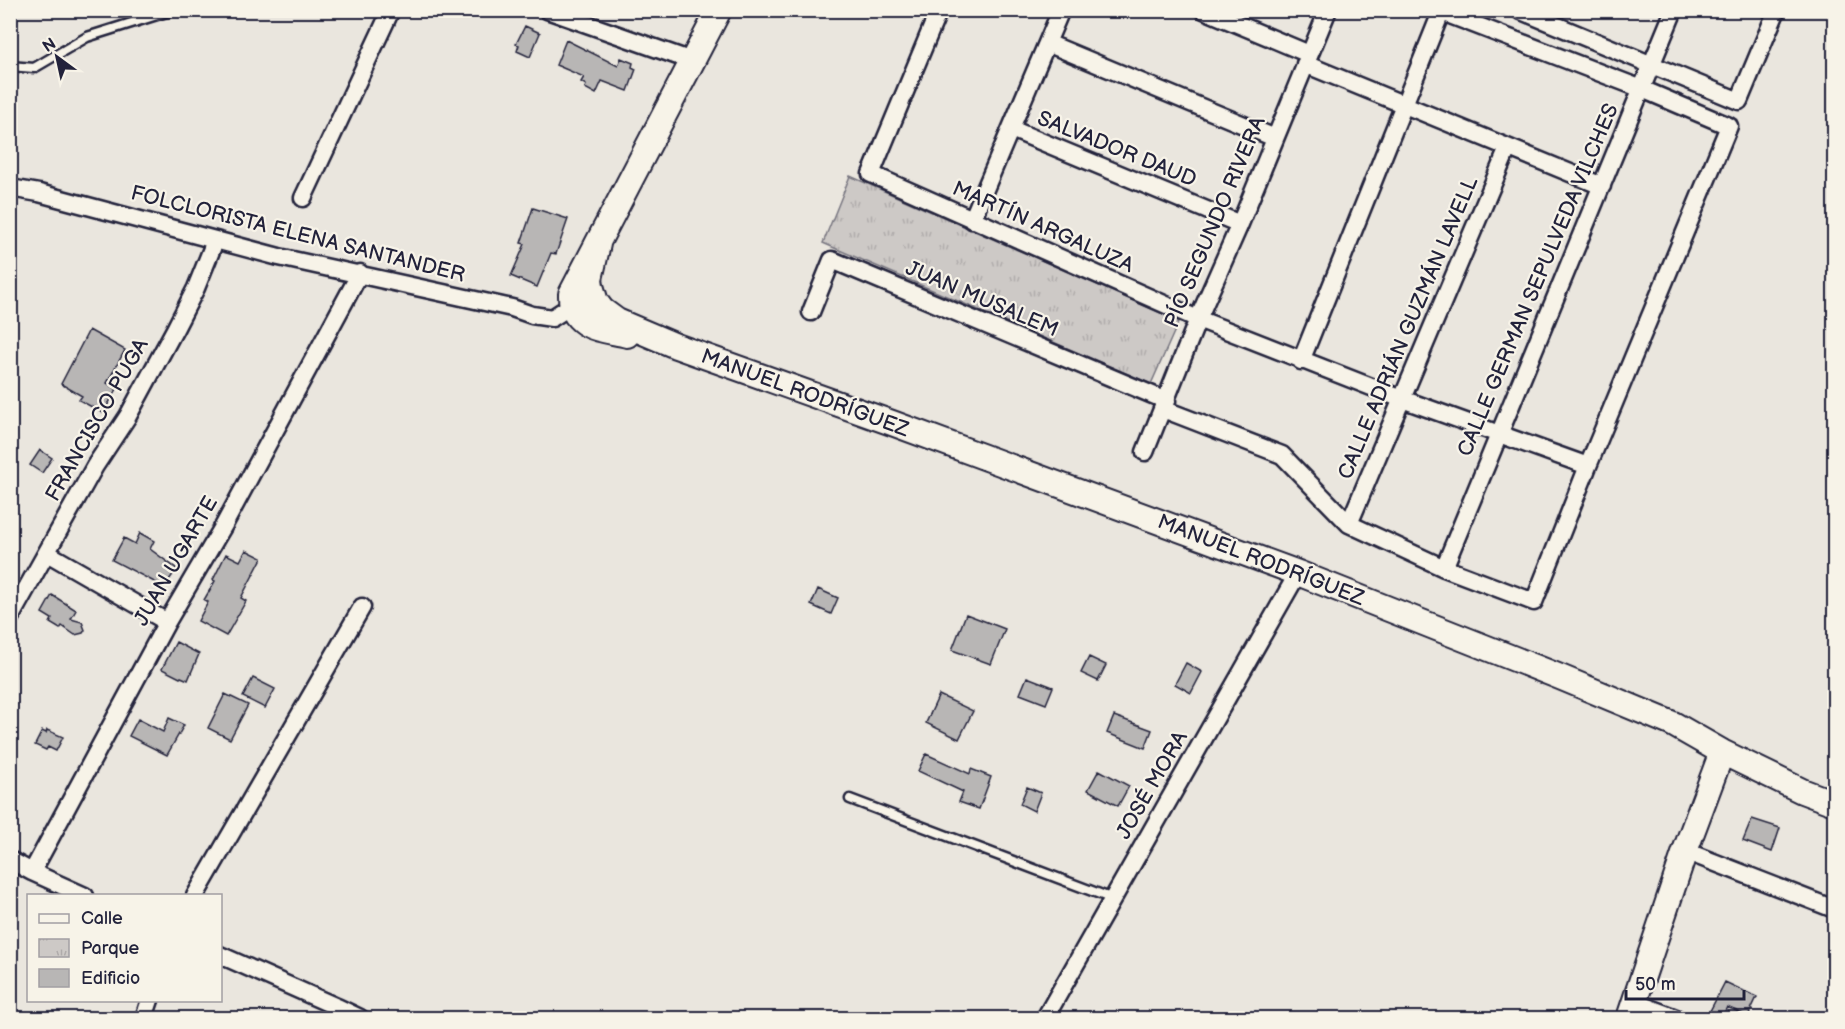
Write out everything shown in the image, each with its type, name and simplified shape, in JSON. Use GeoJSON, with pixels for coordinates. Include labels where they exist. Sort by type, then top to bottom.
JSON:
{"type":"FeatureCollection","features":[{"type":"Feature","properties":{"kind":"street"},"geometry":{"type":"LineString","coordinates":[[303,198],[391,10]]}},
{"type":"Feature","properties":{"kind":"street"},"geometry":{"type":"LineString","coordinates":[[547,10],[692,61]]}},
{"type":"Feature","properties":{"kind":"street"},"geometry":{"type":"LineString","coordinates":[[572,305],[572,294],[719,10]]}},
{"type":"Feature","properties":{"kind":"street","name":"MARTÍN ARGALUZA"},"geometry":{"type":"LineString","coordinates":[[939,10],[871,174],[1198,319],[1301,361],[1588,466]]}},
{"type":"Feature","properties":{"kind":"street"},"geometry":{"type":"LineString","coordinates":[[972,220],[1061,10]]}},
{"type":"Feature","properties":{"kind":"street"},"geometry":{"type":"LineString","coordinates":[[1204,10],[1404,105],[1602,186]]}},
{"type":"Feature","properties":{"kind":"street","name":"PÍO SEGUNDO RIVERA"},"geometry":{"type":"LineString","coordinates":[[1146,452],[1198,319],[1240,224],[1328,10]]}},
{"type":"Feature","properties":{"kind":"street"},"geometry":{"type":"LineString","coordinates":[[1519,10],[1552,17],[1652,64],[1739,100],[1777,10]]}},
{"type":"Feature","properties":{"kind":"street","name":"CALLE GERMAN SEPULVEDA VILCHES"},"geometry":{"type":"LineString","coordinates":[[1444,568],[1674,10]]}},
{"type":"Feature","properties":{"kind":"street"},"geometry":{"type":"LineString","coordinates":[[1165,405],[1282,455],[1349,524],[1444,568],[1534,602],[1729,126],[1642,89],[1440,11],[1301,361]]}},
{"type":"Feature","properties":{"kind":"street"},"geometry":{"type":"LineString","coordinates":[[1047,43],[1275,138]]}},
{"type":"Feature","properties":{"kind":"street","name":"SALVADOR DAUD"},"geometry":{"type":"LineString","coordinates":[[1011,129],[1240,224]]}},
{"type":"Feature","properties":{"kind":"street","name":"CALLE ADRIÁN GUZMÁN LAVELL"},"geometry":{"type":"LineString","coordinates":[[1349,524],[1508,148]]}},
{"type":"Feature","properties":{"kind":"street","name":"FOLCLORISTA ELENA SANTANDER"},"geometry":{"type":"LineString","coordinates":[[10,188],[39,193],[215,241],[512,308],[532,315],[552,318],[572,305]]}},
{"type":"Feature","properties":{"kind":"street","name":"FRANCISCO PUGA"},"geometry":{"type":"LineString","coordinates":[[10,618],[95,466],[128,416],[196,288],[215,241]]}},
{"type":"Feature","properties":{"kind":"street","name":"MANUEL RODRÍGUEZ"},"geometry":{"type":"LineString","coordinates":[[598,244],[590,279],[593,293],[602,310],[617,321],[676,346],[1298,573],[1673,724],[1722,752],[1802,791],[1834,803]]}},
{"type":"Feature","properties":{"kind":"street","name":"JUAN MUSALEM"},"geometry":{"type":"LineString","coordinates":[[811,312],[832,260],[1165,405]]}},
{"type":"Feature","properties":{"kind":"street","name":"JUAN UGARTE"},"geometry":{"type":"LineString","coordinates":[[32,872],[360,273]]}},
{"type":"Feature","properties":{"kind":"street","name":"MANUEL RODRÍGUEZ"},"geometry":{"type":"LineString","coordinates":[[572,305],[578,318],[590,326],[676,346]]}},
{"type":"Feature","properties":{"kind":"street"},"geometry":{"type":"LineString","coordinates":[[47,553],[167,622]]}},
{"type":"Feature","properties":{"kind":"street","name":"JOSÉ MORA"},"geometry":{"type":"LineString","coordinates":[[1045,1018],[1298,573]]}},
{"type":"Feature","properties":{"kind":"street"},"geometry":{"type":"LineString","coordinates":[[196,894],[362,607]]}},
{"type":"Feature","properties":{"kind":"street"},"geometry":{"type":"LineString","coordinates":[[1676,1018],[1632,1010],[1685,851],[1722,752]]}},
{"type":"Feature","properties":{"kind":"street"},"geometry":{"type":"LineString","coordinates":[[1685,851],[1834,909]]}},
{"type":"Feature","properties":{"kind":"street"},"geometry":{"type":"LineString","coordinates":[[10,860],[81,894]]}},
{"type":"Feature","properties":{"kind":"street"},"geometry":{"type":"LineString","coordinates":[[222,956],[360,1018]]}},
{"type":"Feature","properties":{"kind":"street"},"geometry":{"type":"LineString","coordinates":[[144,1018],[149,1002]]}},
{"type":"Feature","properties":{"kind":"lane"},"geometry":{"type":"LineString","coordinates":[[10,66],[34,68],[87,37],[172,10]]}},
{"type":"Feature","properties":{"kind":"lane"},"geometry":{"type":"LineString","coordinates":[[850,799],[1113,899]]}},
{"type":"Feature","properties":{"kind":"green space"},"geometry":{"type":"Polygon","coordinates":[[[850,176],[1179,321],[1151,384],[823,243],[850,176]]]}},
{"type":"Feature","properties":{"kind":"building"},"geometry":{"type":"Polygon","coordinates":[[[525,26],[540,33],[530,57],[517,51],[519,45],[516,44],[525,26]]]}},
{"type":"Feature","properties":{"kind":"building"},"geometry":{"type":"Polygon","coordinates":[[[566,40],[618,66],[621,58],[633,63],[632,67],[636,69],[628,91],[602,81],[596,94],[585,88],[586,85],[581,82],[584,77],[556,65],[566,40]]]}},
{"type":"Feature","properties":{"kind":"building"},"geometry":{"type":"Polygon","coordinates":[[[533,208],[568,219],[556,254],[551,253],[537,287],[511,276],[525,244],[521,243],[533,208]]]}},
{"type":"Feature","properties":{"kind":"building"},"geometry":{"type":"Polygon","coordinates":[[[89,330],[125,350],[107,383],[117,389],[103,413],[79,400],[82,396],[61,384],[89,330]]]}},
{"type":"Feature","properties":{"kind":"building"},"geometry":{"type":"Polygon","coordinates":[[[40,450],[52,458],[42,473],[30,465],[40,450]]]}},
{"type":"Feature","properties":{"kind":"building"},"geometry":{"type":"Polygon","coordinates":[[[140,533],[154,541],[150,549],[177,569],[164,587],[112,560],[124,538],[135,544],[140,533]]]}},
{"type":"Feature","properties":{"kind":"building"},"geometry":{"type":"Polygon","coordinates":[[[246,550],[262,558],[241,598],[246,601],[226,636],[198,621],[208,602],[204,600],[226,554],[240,561],[246,550]]]}},
{"type":"Feature","properties":{"kind":"building"},"geometry":{"type":"Polygon","coordinates":[[[818,589],[838,598],[831,614],[811,605],[818,589]]]}},
{"type":"Feature","properties":{"kind":"building"},"geometry":{"type":"Polygon","coordinates":[[[52,595],[76,610],[71,619],[82,622],[85,630],[83,633],[75,635],[62,626],[60,629],[50,623],[52,619],[42,613],[52,595]]]}},
{"type":"Feature","properties":{"kind":"building"},"geometry":{"type":"Polygon","coordinates":[[[966,614],[1005,629],[991,664],[952,650],[966,614]]]}},
{"type":"Feature","properties":{"kind":"building"},"geometry":{"type":"Polygon","coordinates":[[[176,642],[199,654],[188,680],[162,669],[176,642]]]}},
{"type":"Feature","properties":{"kind":"building"},"geometry":{"type":"Polygon","coordinates":[[[1089,657],[1106,665],[1098,681],[1081,673],[1089,657]]]}},
{"type":"Feature","properties":{"kind":"building"},"geometry":{"type":"Polygon","coordinates":[[[1186,663],[1202,672],[1191,693],[1175,684],[1186,663]]]}},
{"type":"Feature","properties":{"kind":"building"},"geometry":{"type":"Polygon","coordinates":[[[1027,677],[1053,687],[1046,704],[1020,694],[1027,677]]]}},
{"type":"Feature","properties":{"kind":"building"},"geometry":{"type":"Polygon","coordinates":[[[253,678],[275,689],[265,708],[243,697],[253,678]]]}},
{"type":"Feature","properties":{"kind":"building"},"geometry":{"type":"Polygon","coordinates":[[[225,694],[248,705],[230,739],[208,728],[225,694]]]}},
{"type":"Feature","properties":{"kind":"building"},"geometry":{"type":"Polygon","coordinates":[[[939,695],[973,711],[959,739],[926,723],[939,695]]]}},
{"type":"Feature","properties":{"kind":"building"},"geometry":{"type":"Polygon","coordinates":[[[1114,716],[1152,730],[1145,748],[1107,733],[1114,716]]]}},
{"type":"Feature","properties":{"kind":"building"},"geometry":{"type":"Polygon","coordinates":[[[169,718],[184,725],[167,755],[129,736],[138,719],[163,732],[169,718]]]}},
{"type":"Feature","properties":{"kind":"building"},"geometry":{"type":"Polygon","coordinates":[[[47,730],[63,737],[56,751],[35,745],[42,731],[46,733],[47,730]]]}},
{"type":"Feature","properties":{"kind":"building"},"geometry":{"type":"Polygon","coordinates":[[[926,754],[970,774],[971,769],[991,777],[979,809],[959,802],[963,792],[918,771],[926,754]]]}},
{"type":"Feature","properties":{"kind":"building"},"geometry":{"type":"Polygon","coordinates":[[[1099,770],[1129,786],[1118,806],[1088,790],[1099,770]]]}},
{"type":"Feature","properties":{"kind":"building"},"geometry":{"type":"Polygon","coordinates":[[[1027,787],[1041,793],[1034,811],[1020,804],[1027,787]]]}},
{"type":"Feature","properties":{"kind":"building"},"geometry":{"type":"Polygon","coordinates":[[[1752,819],[1780,828],[1772,852],[1743,841],[1752,819]]]}},
{"type":"Feature","properties":{"kind":"building"},"geometry":{"type":"Polygon","coordinates":[[[1725,982],[1757,997],[1748,1016],[1727,1007],[1722,1017],[1710,1011],[1725,982]]]}}]}
